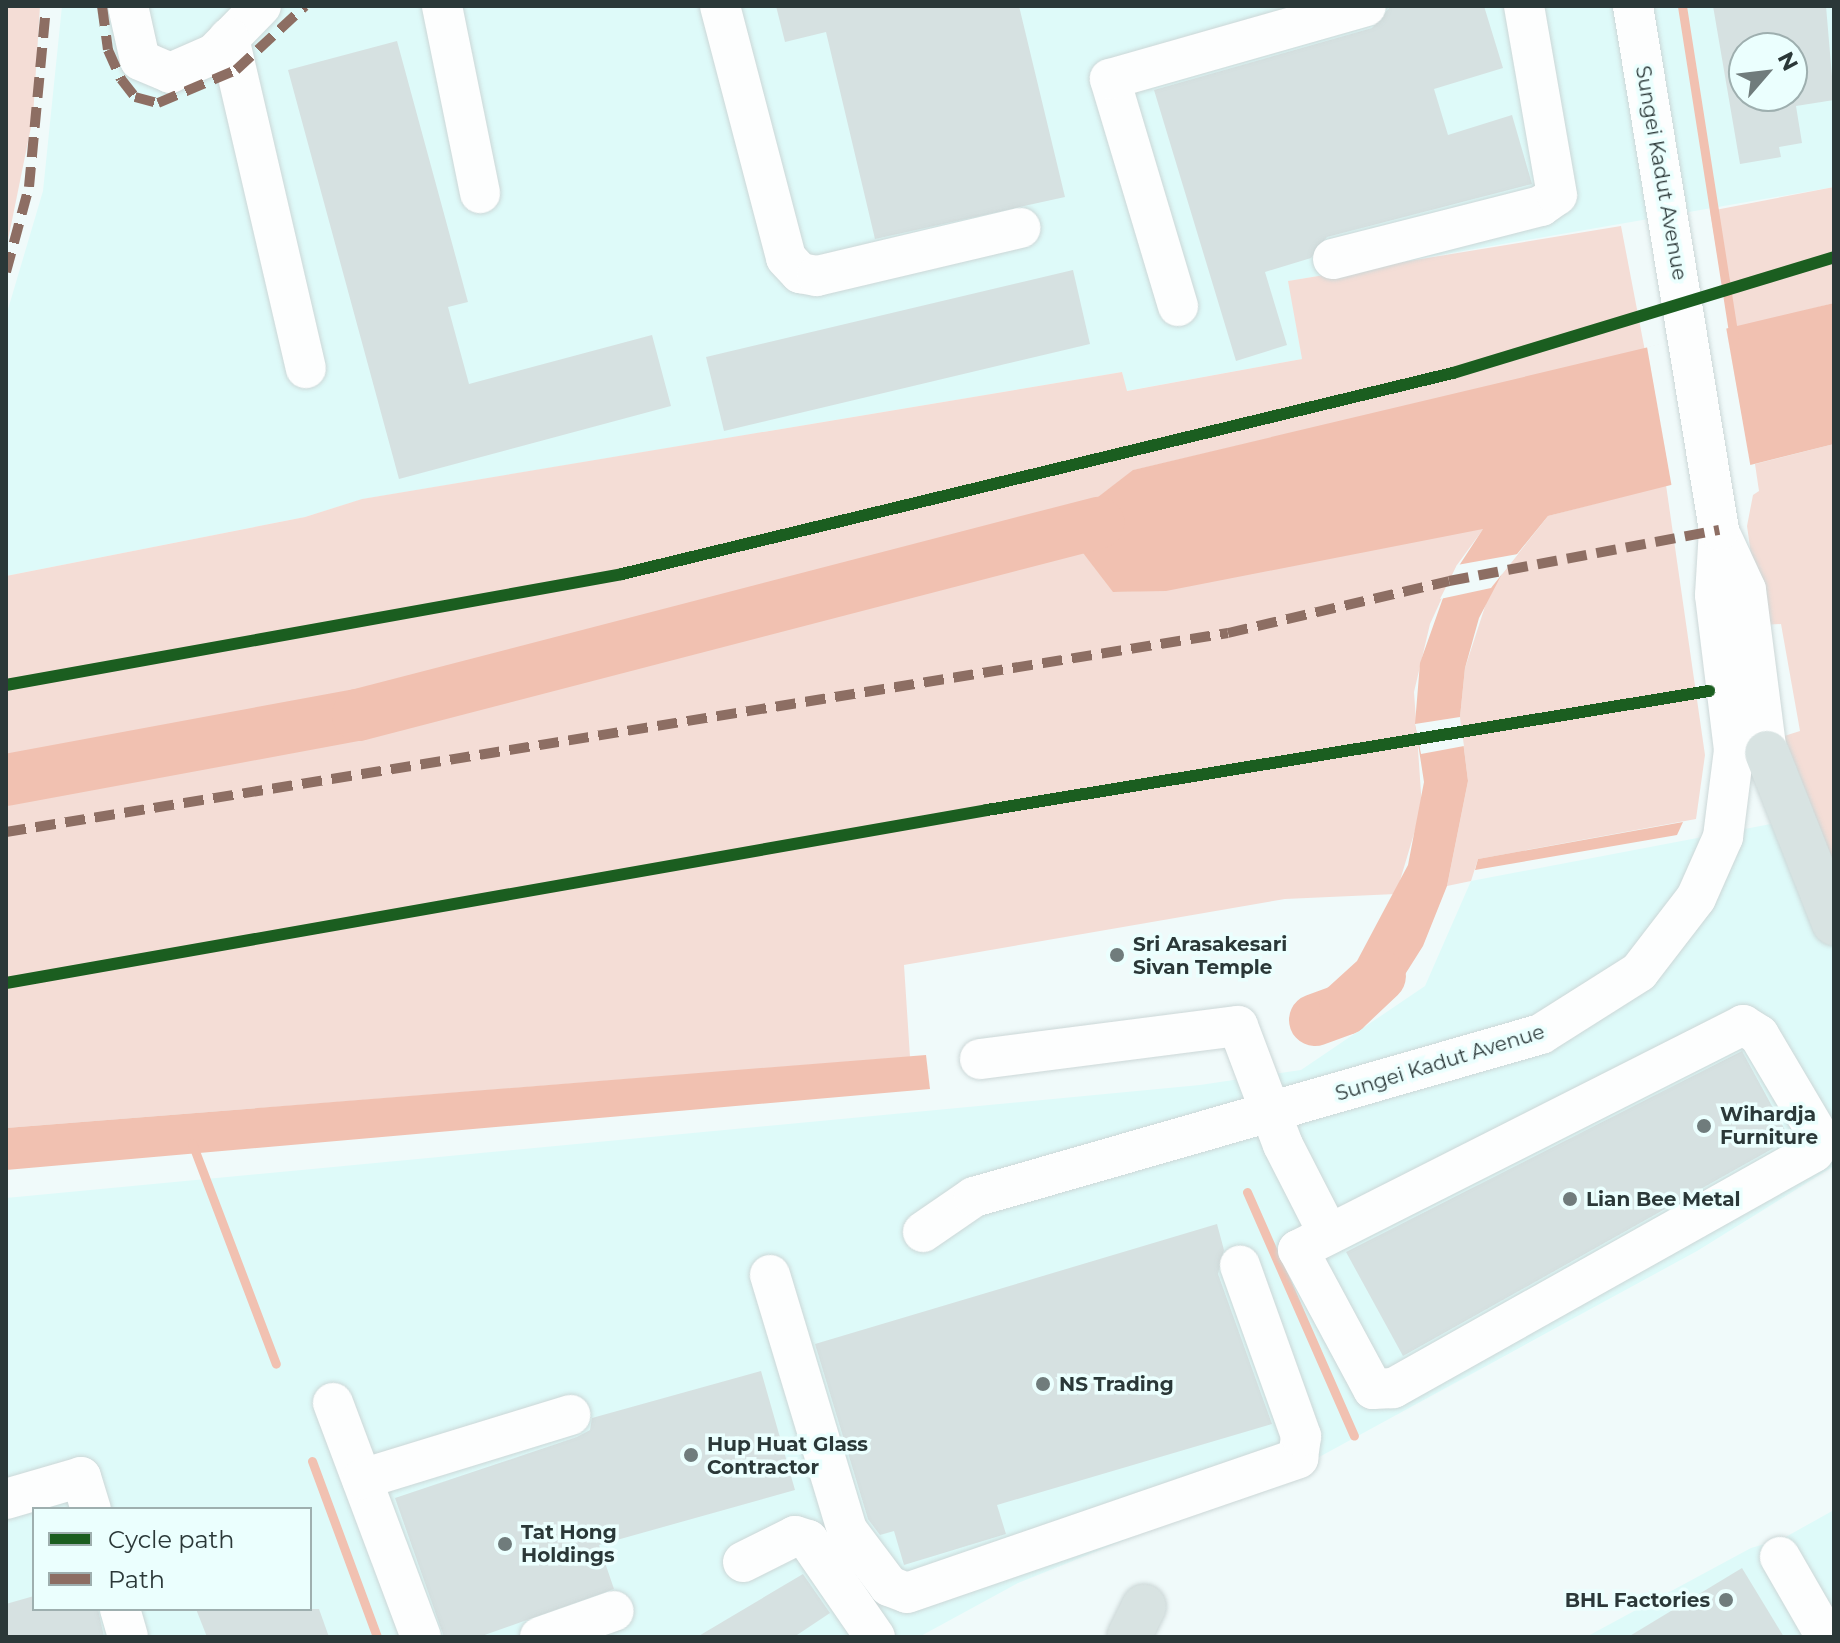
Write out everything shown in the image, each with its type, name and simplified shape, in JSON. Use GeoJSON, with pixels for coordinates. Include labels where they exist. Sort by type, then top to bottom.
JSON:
{"type":"FeatureCollection","features":[{"type":"Feature","properties":{"kind":"main road"},"geometry":{"type":"LineString","coordinates":[[1767,753],[1820,861],[1834,923]]}},
{"type":"Feature","properties":{"kind":"street"},"geometry":{"type":"LineString","coordinates":[[128,6],[140,60],[170,73],[214,54],[261,6]]}},
{"type":"Feature","properties":{"kind":"street"},"geometry":{"type":"LineString","coordinates":[[442,6],[480,193]]}},
{"type":"Feature","properties":{"kind":"street"},"geometry":{"type":"LineString","coordinates":[[720,6],[786,258],[800,273],[817,276],[1020,228]]}},
{"type":"Feature","properties":{"kind":"street"},"geometry":{"type":"LineString","coordinates":[[1178,306],[1110,79],[1366,6]]}},
{"type":"Feature","properties":{"kind":"street"},"geometry":{"type":"LineString","coordinates":[[1333,259],[1541,206],[1557,195],[1524,6]]}},
{"type":"Feature","properties":{"kind":"street","name":"Sungei Kadut Avenue"},"geometry":{"type":"LineString","coordinates":[[923,1232],[974,1197],[1541,1034],[1609,996],[1665,943],[1713,862],[1732,784],[1734,750],[1715,595],[1717,514],[1633,6]]}},
{"type":"Feature","properties":{"kind":"street"},"geometry":{"type":"LineString","coordinates":[[229,38],[306,368]]}},
{"type":"Feature","properties":{"kind":"street","name":"Sungei Kadut Avenue"},"geometry":{"type":"LineString","coordinates":[[1717,514],[1746,590],[1767,753]]}},
{"type":"Feature","properties":{"kind":"street"},"geometry":{"type":"LineString","coordinates":[[1743,1025],[1759,1035],[1817,1133],[1814,1152],[1385,1391],[1373,1389],[1298,1250],[1328,1233],[1743,1025]]}},
{"type":"Feature","properties":{"kind":"street"},"geometry":{"type":"LineString","coordinates":[[980,1059],[1238,1026],[1271,1114],[1328,1233]]}},
{"type":"Feature","properties":{"kind":"street"},"geometry":{"type":"LineString","coordinates":[[770,1275],[847,1530],[889,1586],[907,1593],[1298,1458],[1301,1436],[1240,1266]]}},
{"type":"Feature","properties":{"kind":"street"},"geometry":{"type":"LineString","coordinates":[[333,1403],[421,1637]]}},
{"type":"Feature","properties":{"kind":"street"},"geometry":{"type":"LineString","coordinates":[[362,1479],[570,1415]]}},
{"type":"Feature","properties":{"kind":"street"},"geometry":{"type":"LineString","coordinates":[[6,1499],[86,1493]]}},
{"type":"Feature","properties":{"kind":"street"},"geometry":{"type":"LineString","coordinates":[[743,1562],[795,1536],[808,1540],[859,1632]]}},
{"type":"Feature","properties":{"kind":"street"},"geometry":{"type":"LineString","coordinates":[[1780,1557],[1826,1637]]}},
{"type":"Feature","properties":{"kind":"street"},"geometry":{"type":"LineString","coordinates":[[121,1611],[128,1637]]}},
{"type":"Feature","properties":{"kind":"street"},"geometry":{"type":"LineString","coordinates":[[540,1637],[614,1611]]}},
{"type":"Feature","properties":{"kind":"shaded area"},"geometry":{"type":"Polygon","coordinates":[[[6,6],[40,6],[33,117],[6,250],[6,6]]]}},
{"type":"Feature","properties":{"kind":"shaded area"},"geometry":{"type":"Polygon","coordinates":[[[62,6],[1834,6],[1834,187],[1289,281],[1302,359],[1126,391],[1122,372],[363,499],[305,517],[6,576],[6,316],[43,191],[62,6]]]}},
{"type":"Feature","properties":{"kind":"shaded area"},"geometry":{"type":"Polygon","coordinates":[[[1834,187],[1834,303],[1730,330],[1710,211],[1834,187]]]}},
{"type":"Feature","properties":{"kind":"shaded area"},"geometry":{"type":"Polygon","coordinates":[[[1621,226],[1645,351],[1134,470],[1081,510],[1029,528],[1031,544],[1073,540],[1114,592],[1166,590],[1484,528],[1457,565],[1430,624],[1414,692],[1422,807],[1396,894],[1285,899],[904,965],[910,1057],[6,1128],[6,576],[305,517],[362,499],[1122,372],[1127,391],[1302,359],[1288,281],[1621,226]]]}},
{"type":"Feature","properties":{"kind":"shaded area"},"geometry":{"type":"Polygon","coordinates":[[[1834,303],[1834,444],[1548,516],[1504,570],[1479,618],[1465,668],[1460,717],[1468,781],[1447,886],[1423,946],[1399,984],[1358,1020],[1330,1033],[1313,1001],[1357,961],[1408,865],[1424,782],[1415,724],[1420,663],[1449,581],[1483,529],[1166,591],[1113,592],[1073,540],[1031,545],[1029,528],[1081,510],[1133,470],[1834,303]]]}},
{"type":"Feature","properties":{"kind":"shaded area"},"geometry":{"type":"Polygon","coordinates":[[[1834,444],[1834,899],[1778,738],[1800,731],[1781,624],[1761,625],[1747,526],[1753,495],[1759,491],[1755,464],[1834,444]]]}},
{"type":"Feature","properties":{"kind":"shaded area"},"geometry":{"type":"Polygon","coordinates":[[[1666,485],[1705,755],[1696,819],[1478,859],[1471,881],[1447,886],[1468,781],[1460,717],[1465,668],[1491,588],[1548,516],[1666,485]]]}},
{"type":"Feature","properties":{"kind":"shaded area"},"geometry":{"type":"Polygon","coordinates":[[[1834,812],[1834,1166],[1697,1251],[1288,1474],[1018,1583],[919,1637],[6,1637],[6,1198],[1200,1085],[1301,1070],[1425,986],[1471,881],[1834,812]]]}},
{"type":"Feature","properties":{"kind":"shaded area"},"geometry":{"type":"Polygon","coordinates":[[[1683,822],[1677,835],[1475,870],[1478,859],[1683,822]]]}},
{"type":"Feature","properties":{"kind":"shaded area"},"geometry":{"type":"Polygon","coordinates":[[[926,1055],[930,1089],[6,1170],[6,1128],[926,1055]]]}},
{"type":"Feature","properties":{"kind":"shaded area"},"geometry":{"type":"Polygon","coordinates":[[[1834,1510],[1834,1637],[1586,1637],[1751,1548],[1782,1539],[1834,1510]]]}},
{"type":"Feature","properties":{"kind":"pier"},"geometry":{"type":"Polygon","coordinates":[[[1726,327],[1751,469],[1672,488],[1647,347],[1726,327]]]}},
{"type":"Feature","properties":{"kind":"pier"},"geometry":{"type":"Polygon","coordinates":[[[1518,554],[1491,588],[1440,599],[1457,565],[1518,554]]]}},
{"type":"Feature","properties":{"kind":"pier"},"geometry":{"type":"Polygon","coordinates":[[[1460,717],[1464,746],[1421,754],[1415,724],[1460,717]]]}},
{"type":"Feature","properties":{"kind":"building"},"geometry":{"type":"Polygon","coordinates":[[[776,6],[1019,6],[1065,197],[875,239],[826,32],[785,42],[776,6]]]}},
{"type":"Feature","properties":{"kind":"building"},"geometry":{"type":"Polygon","coordinates":[[[1391,6],[1484,6],[1503,68],[1434,89],[1448,135],[1512,115],[1532,184],[1327,237],[1311,258],[1265,272],[1287,345],[1236,361],[1154,90],[1372,28],[1391,6]]]}},
{"type":"Feature","properties":{"kind":"building"},"geometry":{"type":"Polygon","coordinates":[[[1713,6],[1826,6],[1834,100],[1808,104],[1808,32],[1728,32],[1728,94],[1713,6]]]}},
{"type":"Feature","properties":{"kind":"building"},"geometry":{"type":"Polygon","coordinates":[[[397,41],[468,302],[448,307],[469,384],[652,335],[671,406],[399,479],[288,70],[397,41]]]}},
{"type":"Feature","properties":{"kind":"building"},"geometry":{"type":"Polygon","coordinates":[[[1731,112],[1797,112],[1802,143],[1779,147],[1781,157],[1740,164],[1731,112]]]}},
{"type":"Feature","properties":{"kind":"building"},"geometry":{"type":"Polygon","coordinates":[[[1073,270],[1090,344],[724,431],[706,357],[1073,270]]]}},
{"type":"Feature","properties":{"kind":"building","name":"Lian Bee Metal"},"geometry":{"type":"Polygon","coordinates":[[[1742,1051],[1790,1139],[1403,1356],[1346,1252],[1742,1051]]]}},
{"type":"Feature","properties":{"kind":"building","name":"NS Trading"},"geometry":{"type":"Polygon","coordinates":[[[1217,1224],[1224,1250],[1218,1274],[1272,1424],[997,1505],[1006,1534],[904,1565],[894,1531],[880,1535],[868,1519],[815,1344],[1217,1224]]]}},
{"type":"Feature","properties":{"kind":"building"},"geometry":{"type":"Polygon","coordinates":[[[761,1371],[795,1490],[599,1545],[614,1589],[479,1637],[444,1637],[395,1498],[577,1437],[590,1430],[592,1418],[761,1371]]]}},
{"type":"Feature","properties":{"kind":"building","name":"BHL Factories"},"geometry":{"type":"Polygon","coordinates":[[[1742,1568],[1784,1637],[1628,1637],[1742,1568]]]}},
{"type":"Feature","properties":{"kind":"building"},"geometry":{"type":"Polygon","coordinates":[[[803,1574],[830,1613],[794,1637],[697,1637],[803,1574]]]}},
{"type":"Feature","properties":{"kind":"building"},"geometry":{"type":"Polygon","coordinates":[[[32,1597],[32,1611],[98,1611],[104,1637],[6,1637],[6,1604],[32,1597]]]}},
{"type":"Feature","properties":{"kind":"building"},"geometry":{"type":"Polygon","coordinates":[[[319,1609],[329,1637],[207,1637],[197,1611],[319,1609]]]}},
{"type":"Feature","properties":{"kind":"waterway"},"geometry":{"type":"LineString","coordinates":[[1682,6],[1734,338]]}},
{"type":"Feature","properties":{"kind":"waterway"},"geometry":{"type":"LineString","coordinates":[[6,780],[358,715],[1098,523]]}},
{"type":"Feature","properties":{"kind":"waterway"},"geometry":{"type":"LineString","coordinates":[[1315,1020],[1345,1009],[1380,976]]}},
{"type":"Feature","properties":{"kind":"waterway"},"geometry":{"type":"LineString","coordinates":[[192,1143],[276,1364]]}},
{"type":"Feature","properties":{"kind":"waterway"},"geometry":{"type":"LineString","coordinates":[[1247,1192],[1354,1436]]}},
{"type":"Feature","properties":{"kind":"waterway"},"geometry":{"type":"LineString","coordinates":[[312,1461],[377,1637]]}},
{"type":"Feature","properties":{"kind":"marked path"},"geometry":{"type":"LineString","coordinates":[[6,272],[29,187],[46,6]]}},
{"type":"Feature","properties":{"kind":"marked path"},"geometry":{"type":"LineString","coordinates":[[102,6],[108,50],[121,79],[135,97],[158,103],[236,70],[305,6]]}},
{"type":"Feature","properties":{"kind":"marked path"},"geometry":{"type":"LineString","coordinates":[[6,832],[1228,633],[1449,581],[1719,530]]}},
{"type":"Feature","properties":{"kind":"cycle path"},"geometry":{"type":"LineString","coordinates":[[6,685],[622,574],[1453,373],[1834,257]]}},
{"type":"Feature","properties":{"kind":"cycle path"},"geometry":{"type":"LineString","coordinates":[[6,983],[987,810],[1709,691]]}},
{"type":"Feature","properties":{"kind":"place","name":"Sri Arasakesari Sivan Temple"},"geometry":{"type":"Point","coordinates":[1117,955]}},
{"type":"Feature","properties":{"kind":"place","name":"Wihardja Furniture"},"geometry":{"type":"Point","coordinates":[1704,1126]}},
{"type":"Feature","properties":{"kind":"place","name":"Lian Bee Metal"},"geometry":{"type":"Point","coordinates":[1570,1199]}},
{"type":"Feature","properties":{"kind":"place","name":"NS Trading"},"geometry":{"type":"Point","coordinates":[1043,1384]}},
{"type":"Feature","properties":{"kind":"place","name":"Hup Huat Glass Contractor"},"geometry":{"type":"Point","coordinates":[691,1455]}},
{"type":"Feature","properties":{"kind":"place","name":"Tat Hong Holdings"},"geometry":{"type":"Point","coordinates":[505,1544]}},
{"type":"Feature","properties":{"kind":"place","name":"BHL Factories"},"geometry":{"type":"Point","coordinates":[1726,1600]}}]}
